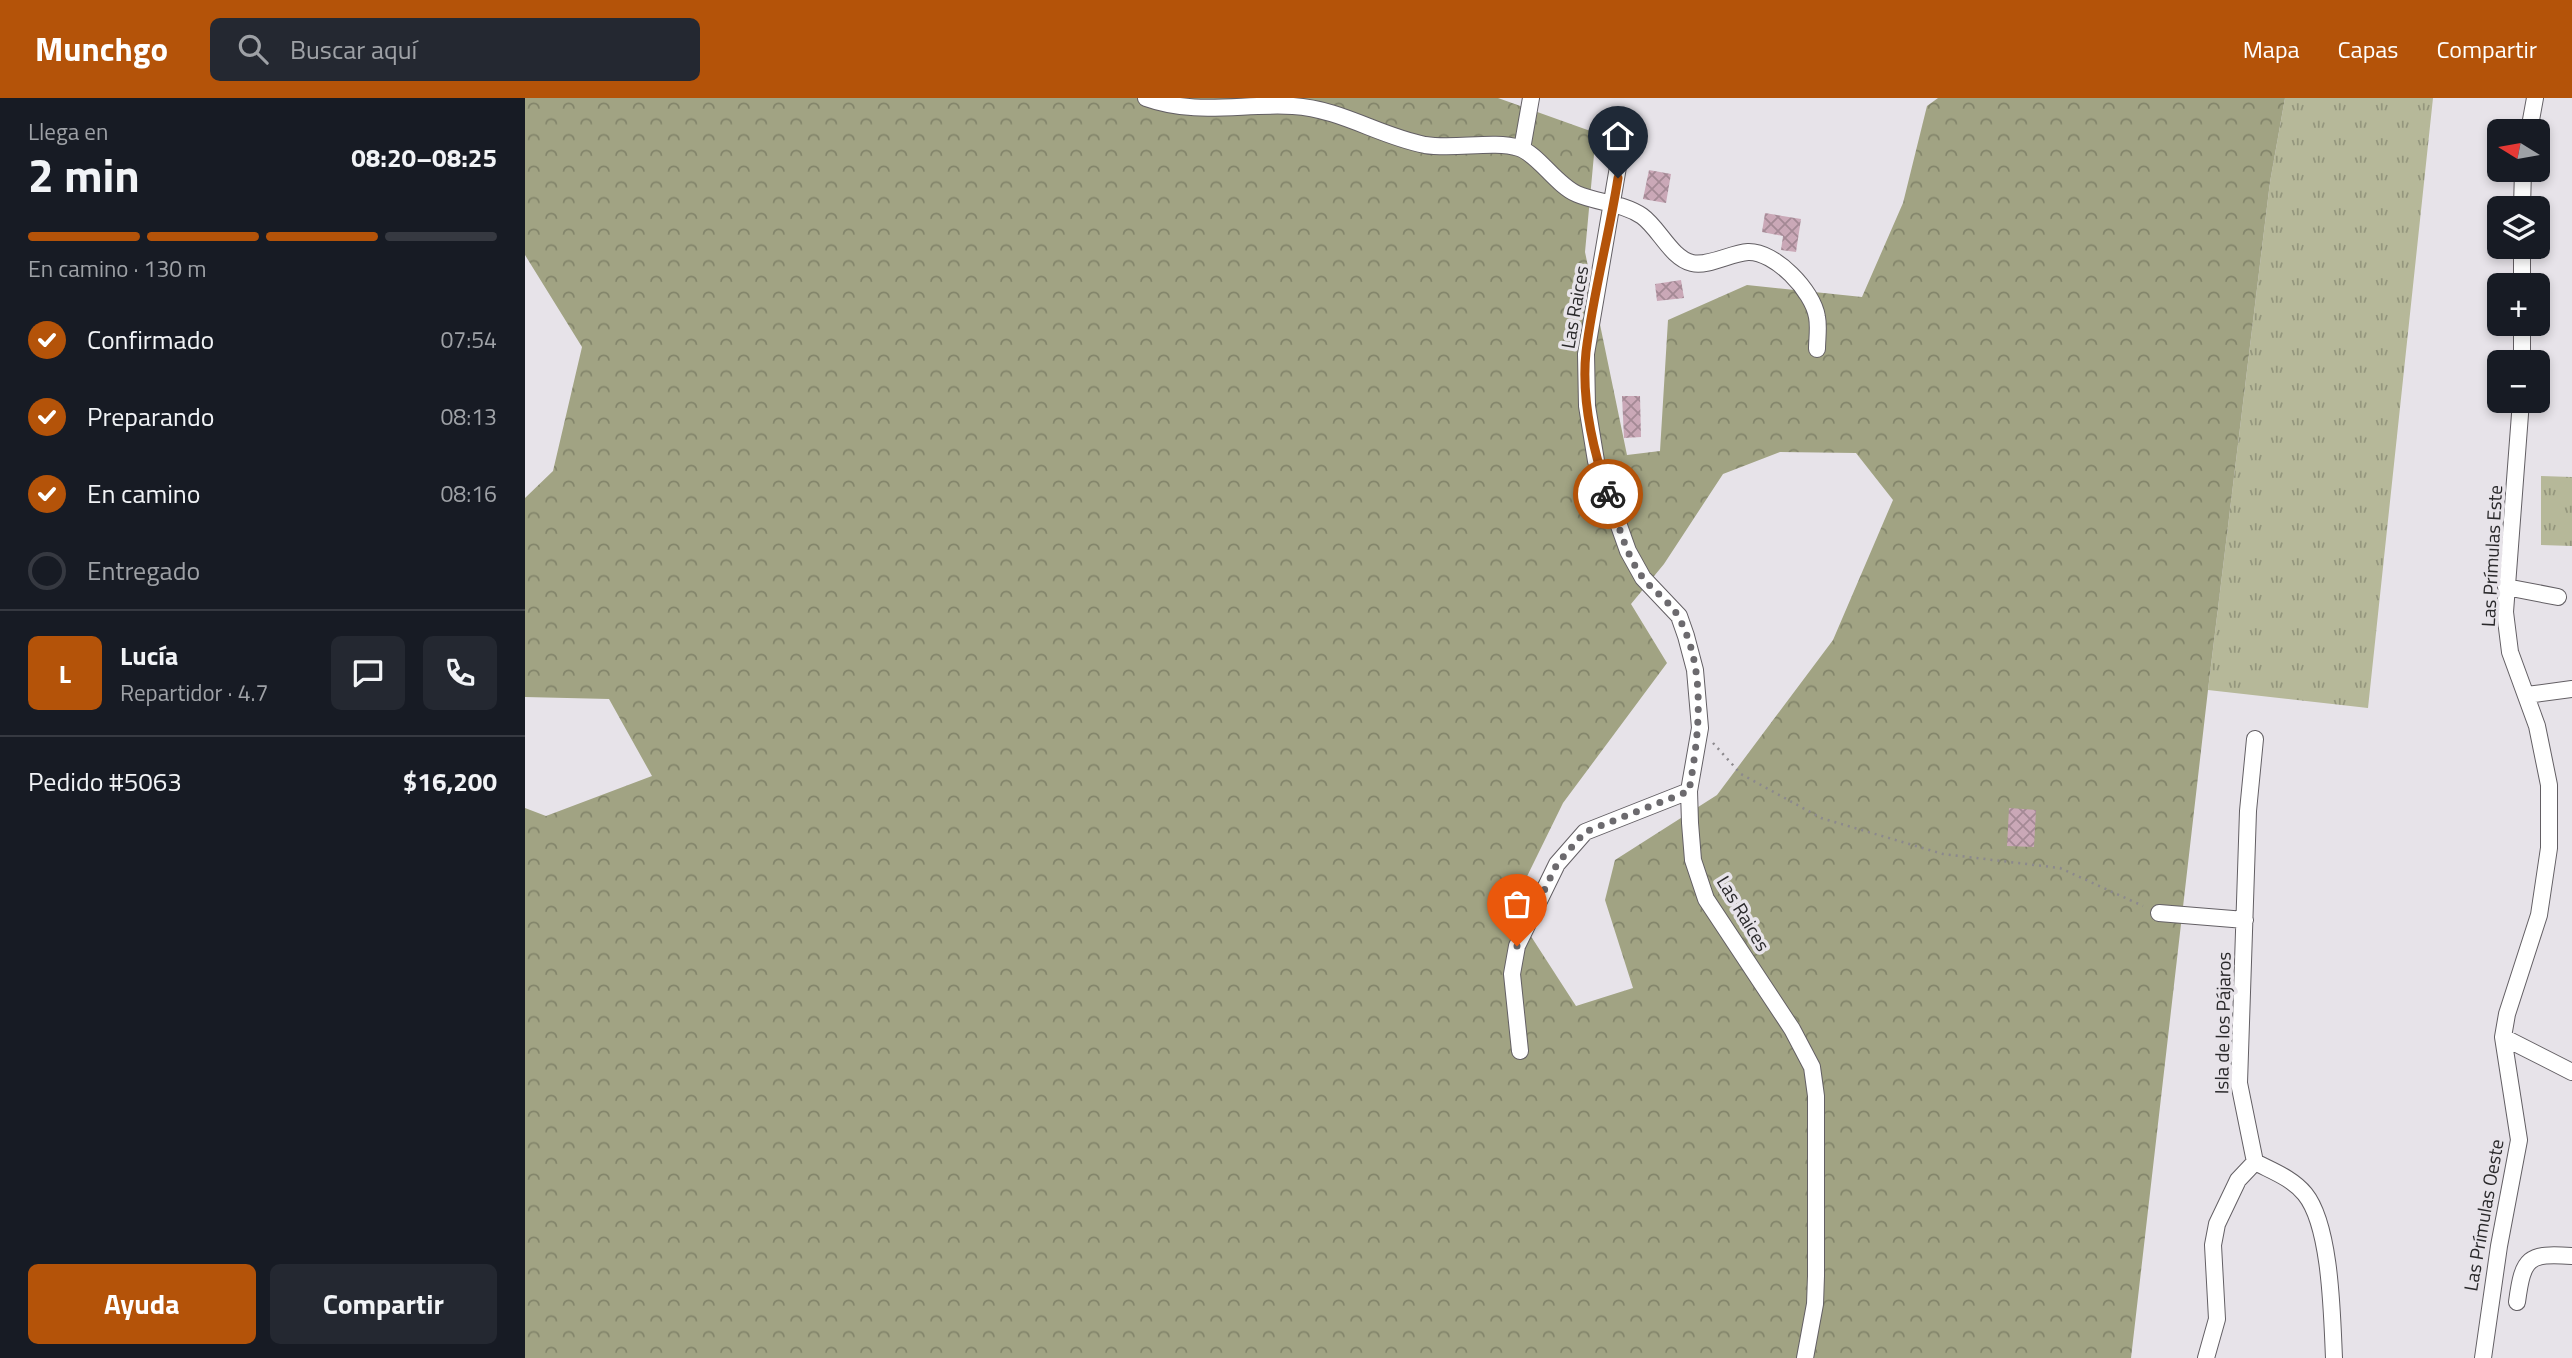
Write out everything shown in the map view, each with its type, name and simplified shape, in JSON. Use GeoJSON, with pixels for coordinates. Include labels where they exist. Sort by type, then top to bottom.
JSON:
{"type":"FeatureCollection","features":[{"type":"Feature","properties":{"kind":"street"},"geometry":{"type":"LineString","coordinates":[[1146,98],[1216,110],[1290,106],[1318,109],[1423,144],[1460,149],[1502,145],[1523,149],[1557,181],[1576,194],[1614,204],[1641,216],[1682,259],[1693,264],[1751,251],[1771,257],[1802,286],[1817,315],[1817,349]]}},
{"type":"Feature","properties":{"kind":"street"},"geometry":{"type":"LineString","coordinates":[[1523,149],[1531,98]]}},
{"type":"Feature","properties":{"kind":"street"},"geometry":{"type":"LineString","coordinates":[[2531,119],[2535,98]]}},
{"type":"Feature","properties":{"kind":"street","name":"Las Raices"},"geometry":{"type":"LineString","coordinates":[[1625,127],[1614,204],[1586,354],[1587,406],[1597,461],[1627,551],[1643,578],[1678,616],[1695,670],[1700,728],[1689,791],[1693,860],[1706,899],[1792,1029],[1812,1067],[1816,1096],[1816,1276],[1815,1304],[1805,1358]]}},
{"type":"Feature","properties":{"kind":"street","name":"Las Prímulas Este"},"geometry":{"type":"LineString","coordinates":[[2503,1037],[2507,1014],[2539,915],[2549,848],[2549,785],[2527,695],[2507,634],[2506,587],[2520,413]]}},
{"type":"Feature","properties":{"kind":"street"},"geometry":{"type":"LineString","coordinates":[[2506,587],[2558,597]]}},
{"type":"Feature","properties":{"kind":"street"},"geometry":{"type":"LineString","coordinates":[[2527,695],[2572,690]]}},
{"type":"Feature","properties":{"kind":"street","name":"Isla de los Pájaros"},"geometry":{"type":"LineString","coordinates":[[2255,739],[2248,811],[2239,1083],[2255,1162]]}},
{"type":"Feature","properties":{"kind":"street"},"geometry":{"type":"LineString","coordinates":[[1520,1051],[1512,974],[1517,946],[1557,864],[1585,832],[1689,791]]}},
{"type":"Feature","properties":{"kind":"street"},"geometry":{"type":"LineString","coordinates":[[2159,913],[2245,920]]}},
{"type":"Feature","properties":{"kind":"street"},"geometry":{"type":"LineString","coordinates":[[2503,1037],[2572,1072]]}},
{"type":"Feature","properties":{"kind":"street","name":"Las Prímulas Oeste"},"geometry":{"type":"LineString","coordinates":[[2483,1358],[2499,1246],[2519,1140],[2503,1037]]}},
{"type":"Feature","properties":{"kind":"street"},"geometry":{"type":"LineString","coordinates":[[2206,1358],[2217,1319],[2213,1245],[2217,1224],[2238,1180],[2255,1162],[2295,1184],[2307,1196],[2316,1215],[2326,1255],[2334,1358]]}},
{"type":"Feature","properties":{"kind":"street"},"geometry":{"type":"LineString","coordinates":[[2517,1302],[2523,1271],[2529,1260],[2540,1253],[2572,1256]]}},
{"type":"Feature","properties":{"kind":"path"},"geometry":{"type":"LineString","coordinates":[[1700,728],[1741,774],[1821,818],[1943,854],[2060,868],[2159,913]]}},
{"type":"Feature","properties":{"kind":"green space"},"geometry":{"type":"Polygon","coordinates":[[[525,98],[1498,98],[1596,133],[1585,252],[1627,455],[1660,451],[1668,320],[1747,285],[1862,297],[1903,203],[1927,106],[1938,98],[2285,98],[2270,182],[2131,1358],[525,1358],[525,808],[546,816],[652,776],[609,699],[525,697],[525,498],[553,471],[582,347],[525,255],[525,98]],[[1780,452],[1723,474],[1664,564],[1631,604],[1667,663],[1563,803],[1512,907],[1576,1006],[1633,988],[1605,900],[1615,860],[1717,795],[1833,640],[1893,500],[1856,453],[1780,452]]]}},
{"type":"Feature","properties":{"kind":"green space"},"geometry":{"type":"Polygon","coordinates":[[[2285,98],[2433,98],[2368,708],[2208,690],[2270,182],[2285,98]]]}},
{"type":"Feature","properties":{"kind":"green space"},"geometry":{"type":"Polygon","coordinates":[[[2541,476],[2572,477],[2572,546],[2541,545],[2541,476]]]}},
{"type":"Feature","properties":{"kind":"building"},"geometry":{"type":"Polygon","coordinates":[[[1649,170],[1671,174],[1666,203],[1643,199],[1649,170]]]}},
{"type":"Feature","properties":{"kind":"building"},"geometry":{"type":"Polygon","coordinates":[[[1765,213],[1801,219],[1796,252],[1781,250],[1783,236],[1762,232],[1765,213]]]}},
{"type":"Feature","properties":{"kind":"building"},"geometry":{"type":"Polygon","coordinates":[[[1681,280],[1684,298],[1657,301],[1655,284],[1681,280]]]}},
{"type":"Feature","properties":{"kind":"building"},"geometry":{"type":"Polygon","coordinates":[[[1622,396],[1640,396],[1641,437],[1624,438],[1622,396]]]}},
{"type":"Feature","properties":{"kind":"building"},"geometry":{"type":"Polygon","coordinates":[[[2009,808],[2036,810],[2034,847],[2007,846],[2009,808]]]}},
{"type":"Feature","properties":{"kind":"way so far"},"geometry":{"type":"LineString","coordinates":[[1517,946],[1557,864],[1585,832],[1689,791],[1700,728],[1695,670],[1686,636],[1678,616],[1643,578],[1627,551],[1608,494]]}},
{"type":"Feature","properties":{"kind":"route"},"geometry":{"type":"LineString","coordinates":[[1608,494],[1597,461],[1587,406],[1586,354],[1618,178]]}}]}
